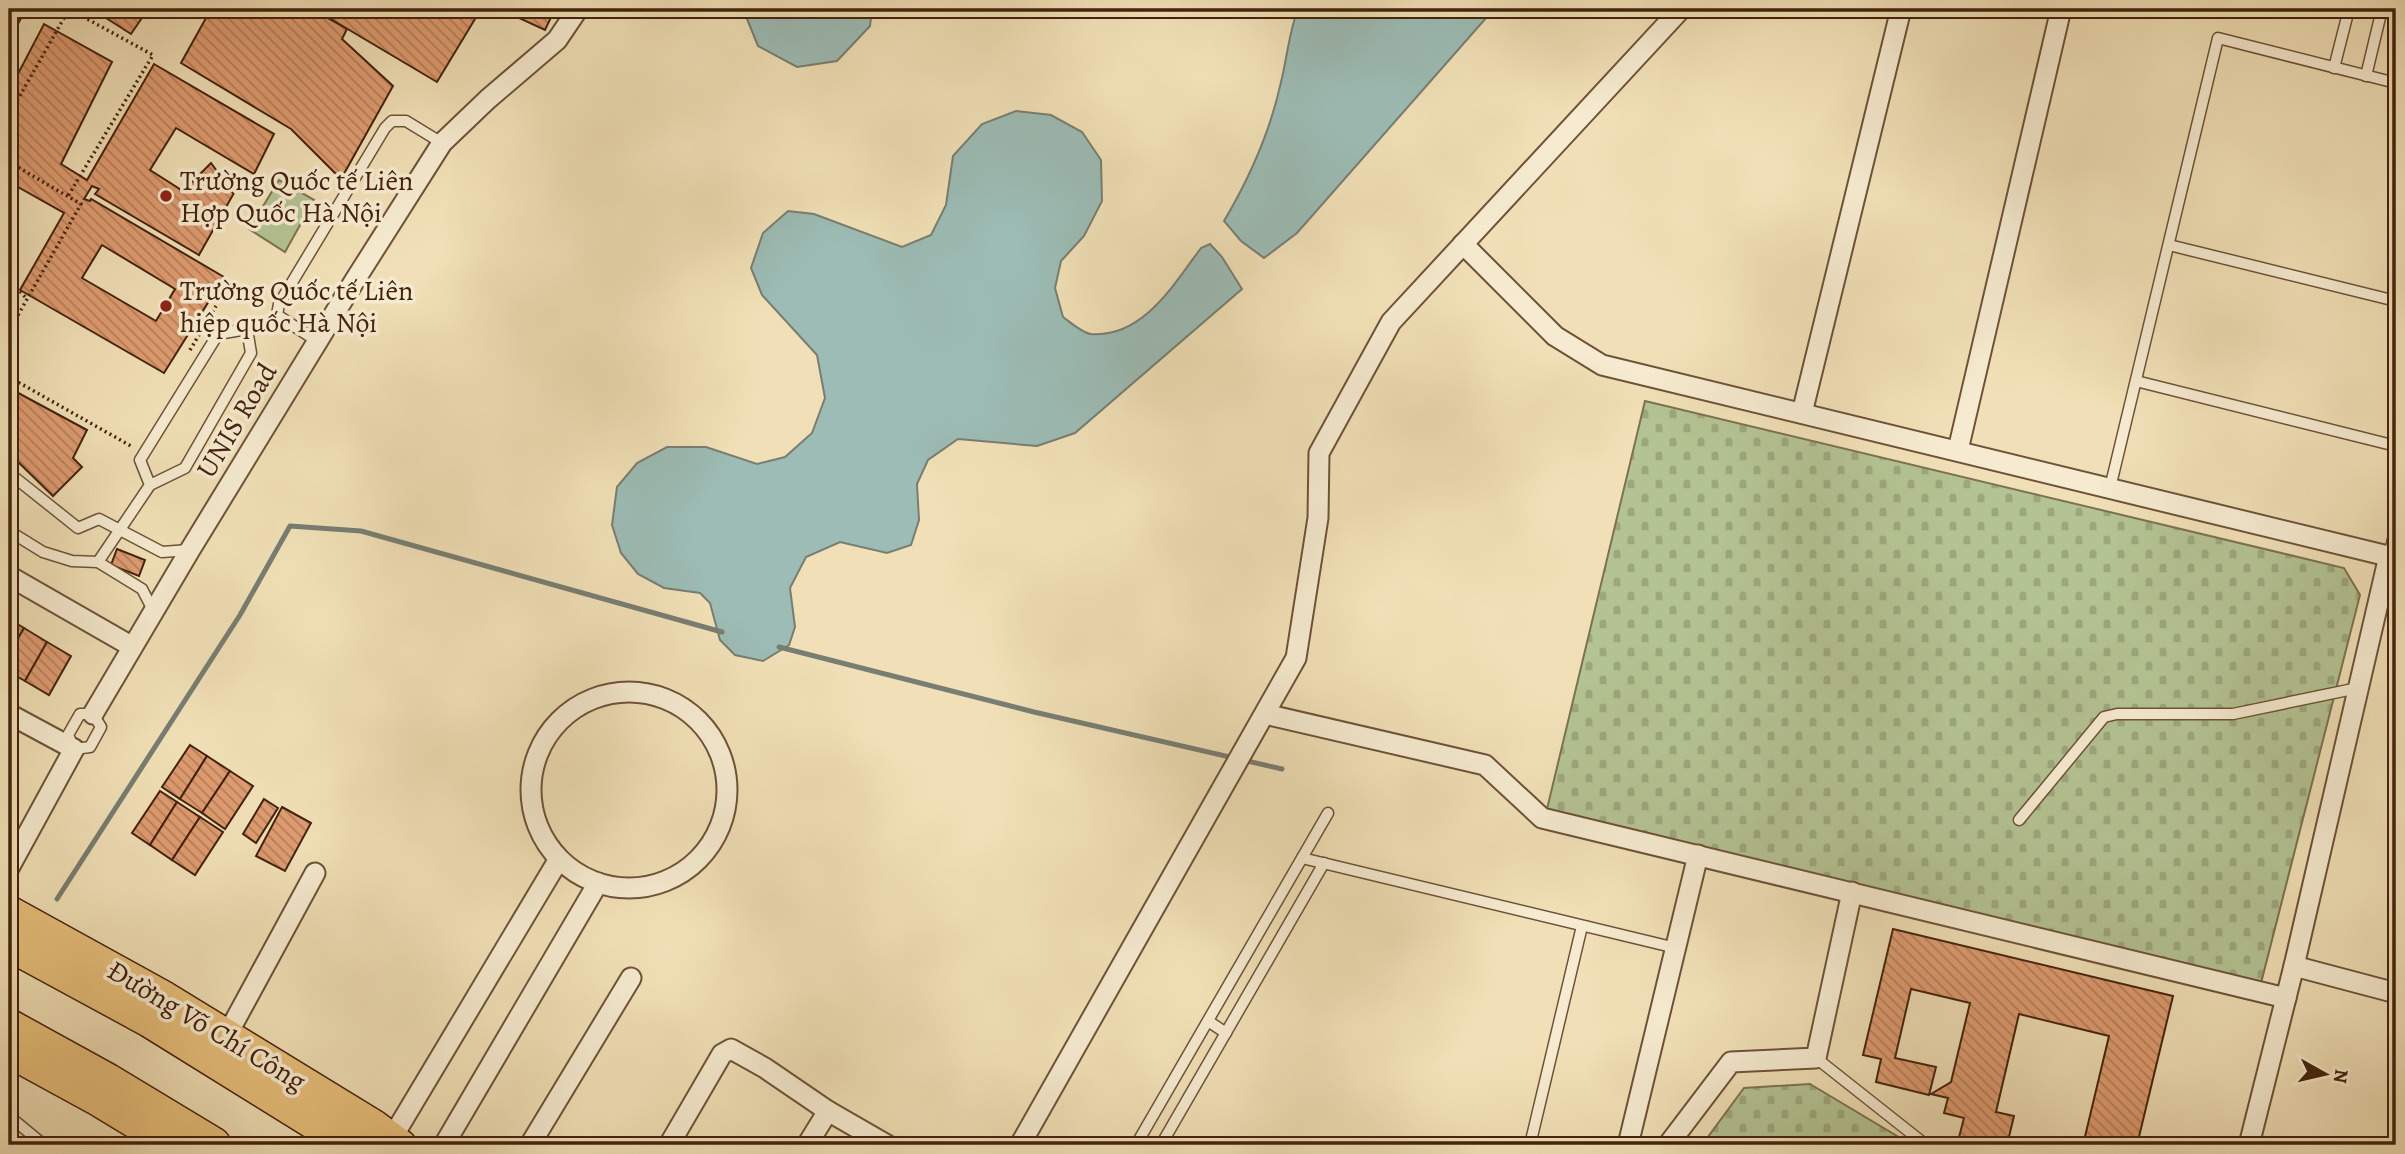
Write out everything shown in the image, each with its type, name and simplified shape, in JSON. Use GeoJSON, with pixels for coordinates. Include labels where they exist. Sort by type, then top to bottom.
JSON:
{"type":"FeatureCollection","features":[{"type":"Feature","properties":{"kind":"highway","name":"Đường Võ Chí Công"},"geometry":{"type":"LineString","coordinates":[[9,943],[149,1019],[352,1145]]}},
{"type":"Feature","properties":{"kind":"highway"},"geometry":{"type":"LineString","coordinates":[[17,1044],[107,1081],[213,1145]]}},
{"type":"Feature","properties":{"kind":"main road","name":"Đường Võ Chí Công"},"geometry":{"type":"LineString","coordinates":[[9,911],[165,997],[374,1125],[396,1142]]}},
{"type":"Feature","properties":{"kind":"main road"},"geometry":{"type":"LineString","coordinates":[[17,1044],[125,1118],[171,1145]]}},
{"type":"Feature","properties":{"kind":"street","name":"UNIS Road"},"geometry":{"type":"LineString","coordinates":[[93,714],[131,646],[317,341],[442,144],[488,99],[557,40],[578,9]]}},
{"type":"Feature","properties":{"kind":"street"},"geometry":{"type":"LineString","coordinates":[[1020,1145],[1296,658],[1318,518],[1319,453],[1391,322],[1681,9]]}},
{"type":"Feature","properties":{"kind":"street"},"geometry":{"type":"LineString","coordinates":[[1802,413],[1901,9]]}},
{"type":"Feature","properties":{"kind":"street"},"geometry":{"type":"LineString","coordinates":[[1958,450],[2061,9]]}},
{"type":"Feature","properties":{"kind":"street"},"geometry":{"type":"LineString","coordinates":[[1463,244],[1555,336],[1602,365],[2393,557],[2358,688],[2294,966],[2249,1145]]}},
{"type":"Feature","properties":{"kind":"street"},"geometry":{"type":"LineString","coordinates":[[9,576],[131,646]]}},
{"type":"Feature","properties":{"kind":"street"},"geometry":{"type":"LineString","coordinates":[[623,690],[654,693],[685,707],[709,731],[724,761],[728,795],[721,828],[702,857],[676,878],[644,888],[610,887],[598,883],[578,875],[554,855],[538,828],[531,798],[533,766],[545,738],[566,714],[575,708],[592,698],[623,690]]}},
{"type":"Feature","properties":{"kind":"street"},"geometry":{"type":"LineString","coordinates":[[9,714],[74,749]]}},
{"type":"Feature","properties":{"kind":"street"},"geometry":{"type":"LineString","coordinates":[[1265,714],[1485,765],[1542,818],[2286,998]]}},
{"type":"Feature","properties":{"kind":"street","name":"UNIS Road"},"geometry":{"type":"LineString","coordinates":[[9,868],[74,749]]}},
{"type":"Feature","properties":{"kind":"street"},"geometry":{"type":"LineString","coordinates":[[1628,1145],[1698,855]]}},
{"type":"Feature","properties":{"kind":"street"},"geometry":{"type":"LineString","coordinates":[[396,1142],[559,859]]}},
{"type":"Feature","properties":{"kind":"street"},"geometry":{"type":"LineString","coordinates":[[227,1035],[315,873]]}},
{"type":"Feature","properties":{"kind":"street"},"geometry":{"type":"LineString","coordinates":[[444,1145],[598,883]]}},
{"type":"Feature","properties":{"kind":"street"},"geometry":{"type":"LineString","coordinates":[[1668,1145],[1731,1062],[1816,1058],[1852,892]]}},
{"type":"Feature","properties":{"kind":"street"},"geometry":{"type":"LineString","coordinates":[[2294,966],[2396,993]]}},
{"type":"Feature","properties":{"kind":"street"},"geometry":{"type":"LineString","coordinates":[[530,1145],[631,978]]}},
{"type":"Feature","properties":{"kind":"street"},"geometry":{"type":"LineString","coordinates":[[669,1145],[722,1054],[732,1049],[828,1111],[887,1145]]}},
{"type":"Feature","properties":{"kind":"street"},"geometry":{"type":"LineString","coordinates":[[807,1145],[828,1111]]}},
{"type":"Feature","properties":{"kind":"lane"},"geometry":{"type":"LineString","coordinates":[[2334,68],[2349,9]]}},
{"type":"Feature","properties":{"kind":"lane"},"geometry":{"type":"LineString","coordinates":[[2366,76],[2382,9]]}},
{"type":"Feature","properties":{"kind":"lane"},"geometry":{"type":"LineString","coordinates":[[2110,488],[2218,38],[2396,83]]}},
{"type":"Feature","properties":{"kind":"lane"},"geometry":{"type":"LineString","coordinates":[[317,341],[282,320],[277,315],[279,304],[385,128],[392,121],[406,121],[442,144]]}},
{"type":"Feature","properties":{"kind":"lane"},"geometry":{"type":"LineString","coordinates":[[2169,245],[2396,301]]}},
{"type":"Feature","properties":{"kind":"lane"},"geometry":{"type":"LineString","coordinates":[[98,562],[150,485],[186,468],[251,353],[247,329],[218,334],[140,460],[150,485]]}},
{"type":"Feature","properties":{"kind":"lane"},"geometry":{"type":"LineString","coordinates":[[2136,382],[2396,446]]}},
{"type":"Feature","properties":{"kind":"lane"},"geometry":{"type":"LineString","coordinates":[[9,473],[78,528],[99,519],[162,552],[190,550]]}},
{"type":"Feature","properties":{"kind":"lane"},"geometry":{"type":"LineString","coordinates":[[2393,557],[2396,527]]}},
{"type":"Feature","properties":{"kind":"lane"},"geometry":{"type":"LineString","coordinates":[[9,531],[53,555],[72,561],[98,562],[142,589],[153,610]]}},
{"type":"Feature","properties":{"kind":"lane"},"geometry":{"type":"LineString","coordinates":[[2019,820],[2104,717],[2117,714],[2233,714],[2358,688]]}},
{"type":"Feature","properties":{"kind":"lane","name":"UNIS Road"},"geometry":{"type":"LineString","coordinates":[[80,714],[93,714],[101,727],[90,747],[74,749],[68,735],[80,714]]}},
{"type":"Feature","properties":{"kind":"lane"},"geometry":{"type":"LineString","coordinates":[[1136,1145],[1328,813]]}},
{"type":"Feature","properties":{"kind":"lane"},"geometry":{"type":"LineString","coordinates":[[1302,858],[1676,948]]}},
{"type":"Feature","properties":{"kind":"lane"},"geometry":{"type":"LineString","coordinates":[[1161,1145],[1324,863]]}},
{"type":"Feature","properties":{"kind":"lane"},"geometry":{"type":"LineString","coordinates":[[1530,1145],[1582,926]]}},
{"type":"Feature","properties":{"kind":"lane"},"geometry":{"type":"LineString","coordinates":[[1208,1021],[1226,1033]]}},
{"type":"Feature","properties":{"kind":"lane"},"geometry":{"type":"LineString","coordinates":[[1816,1058],[1926,1145]]}},
{"type":"Feature","properties":{"kind":"lane"},"geometry":{"type":"LineString","coordinates":[[9,1116],[44,1145]]}},
{"type":"Feature","properties":{"kind":"lane"},"geometry":{"type":"LineString","coordinates":[[125,1118],[150,1145]]}},
{"type":"Feature","properties":{"kind":"path"},"geometry":{"type":"LineString","coordinates":[[9,115],[69,9],[153,55],[68,197]]}},
{"type":"Feature","properties":{"kind":"path"},"geometry":{"type":"LineString","coordinates":[[9,162],[81,204],[9,331]]}},
{"type":"Feature","properties":{"kind":"path"},"geometry":{"type":"LineString","coordinates":[[9,279],[27,299]]}},
{"type":"Feature","properties":{"kind":"path"},"geometry":{"type":"LineString","coordinates":[[188,353],[216,306]]}},
{"type":"Feature","properties":{"kind":"path"},"geometry":{"type":"LineString","coordinates":[[9,377],[130,447],[137,435]]}},
{"type":"Feature","properties":{"kind":"green space"},"geometry":{"type":"Polygon","coordinates":[[[279,180],[314,200],[285,252],[249,229],[279,180]]]}},
{"type":"Feature","properties":{"kind":"green space"},"geometry":{"type":"Polygon","coordinates":[[[1645,401],[2344,568],[2360,595],[2260,987],[1547,809],[1645,401]]]}},
{"type":"Feature","properties":{"kind":"green space"},"geometry":{"type":"Polygon","coordinates":[[[1810,1084],[1912,1145],[1702,1145],[1744,1088],[1810,1084]]]}},
{"type":"Feature","properties":{"kind":"water"},"geometry":{"type":"Polygon","coordinates":[[[743,9],[872,9],[870,26],[837,61],[797,67],[758,46],[743,9]]]}},
{"type":"Feature","properties":{"kind":"water"},"geometry":{"type":"Polygon","coordinates":[[[1298,9],[1494,9],[1297,233],[1264,258],[1241,241],[1224,221],[1251,171],[1265,137],[1298,9]]]}},
{"type":"Feature","properties":{"kind":"water"},"geometry":{"type":"Polygon","coordinates":[[[1016,111],[1051,115],[1082,132],[1101,160],[1102,201],[1084,236],[1061,261],[1055,288],[1063,317],[1080,330],[1091,334],[1110,333],[1126,327],[1155,306],[1201,248],[1210,244],[1222,257],[1242,289],[1075,433],[1037,446],[958,439],[928,460],[917,484],[919,520],[911,545],[887,553],[840,542],[806,557],[790,588],[795,627],[789,645],[763,661],[735,655],[720,640],[710,603],[700,593],[664,588],[638,574],[621,553],[612,525],[617,487],[637,463],[667,447],[706,447],[757,464],[785,457],[812,433],[825,398],[817,355],[762,295],[751,268],[763,233],[788,211],[814,214],[902,247],[931,235],[946,205],[953,156],[982,124],[1016,111]]]}},
{"type":"Feature","properties":{"kind":"building"},"geometry":{"type":"Polygon","coordinates":[[[9,9],[24,13],[9,40],[9,9]]]}},
{"type":"Feature","properties":{"kind":"building"},"geometry":{"type":"Polygon","coordinates":[[[92,9],[148,9],[131,34],[92,9]]]}},
{"type":"Feature","properties":{"kind":"building"},"geometry":{"type":"Polygon","coordinates":[[[211,9],[312,9],[347,29],[342,39],[393,86],[341,179],[291,129],[181,63],[211,9]]]}},
{"type":"Feature","properties":{"kind":"building"},"geometry":{"type":"Polygon","coordinates":[[[314,9],[481,9],[437,82],[314,9]]]}},
{"type":"Feature","properties":{"kind":"building"},"geometry":{"type":"Polygon","coordinates":[[[507,9],[555,9],[545,30],[506,12],[507,9]]]}},
{"type":"Feature","properties":{"kind":"building","name":"Trường Quốc tế Liên Hợp Quốc Hà Nội"},"geometry":{"type":"Polygon","coordinates":[[[44,24],[112,62],[61,164],[87,180],[154,64],[274,134],[254,174],[176,128],[150,170],[183,191],[211,163],[219,174],[214,182],[234,193],[199,255],[95,194],[99,189],[92,186],[84,199],[91,199],[224,277],[164,373],[20,290],[64,213],[9,182],[9,91],[44,24]],[[102,245],[82,278],[156,321],[175,289],[102,245]]]}},
{"type":"Feature","properties":{"kind":"building"},"geometry":{"type":"Polygon","coordinates":[[[9,388],[87,430],[73,458],[82,467],[53,496],[9,453],[9,388]]]}},
{"type":"Feature","properties":{"kind":"building"},"geometry":{"type":"Polygon","coordinates":[[[117,549],[145,560],[139,576],[111,565],[117,549]]]}},
{"type":"Feature","properties":{"kind":"building"},"geometry":{"type":"Polygon","coordinates":[[[9,619],[24,628],[9,654],[9,619]]]}},
{"type":"Feature","properties":{"kind":"building"},"geometry":{"type":"Polygon","coordinates":[[[24,628],[47,642],[25,681],[9,672],[9,654],[24,628]]]}},
{"type":"Feature","properties":{"kind":"building"},"geometry":{"type":"Polygon","coordinates":[[[47,642],[71,656],[49,695],[25,681],[47,642]]]}},
{"type":"Feature","properties":{"kind":"building"},"geometry":{"type":"Polygon","coordinates":[[[190,745],[207,756],[180,799],[162,787],[190,745]]]}},
{"type":"Feature","properties":{"kind":"building"},"geometry":{"type":"Polygon","coordinates":[[[207,756],[230,771],[202,813],[180,799],[207,756]]]}},
{"type":"Feature","properties":{"kind":"building"},"geometry":{"type":"Polygon","coordinates":[[[230,771],[253,786],[225,829],[202,813],[230,771]]]}},
{"type":"Feature","properties":{"kind":"building"},"geometry":{"type":"Polygon","coordinates":[[[160,791],[177,802],[150,845],[132,833],[160,791]]]}},
{"type":"Feature","properties":{"kind":"building"},"geometry":{"type":"Polygon","coordinates":[[[264,799],[278,808],[256,843],[243,834],[264,799]]]}},
{"type":"Feature","properties":{"kind":"building"},"geometry":{"type":"Polygon","coordinates":[[[177,802],[200,817],[172,860],[150,845],[177,802]]]}},
{"type":"Feature","properties":{"kind":"building"},"geometry":{"type":"Polygon","coordinates":[[[282,807],[311,823],[285,871],[256,856],[282,807]]]}},
{"type":"Feature","properties":{"kind":"building"},"geometry":{"type":"Polygon","coordinates":[[[200,817],[223,832],[195,875],[172,860],[200,817]]]}},
{"type":"Feature","properties":{"kind":"building"},"geometry":{"type":"Polygon","coordinates":[[[1893,929],[2173,996],[2137,1145],[2083,1145],[2109,1036],[2019,1014],[1996,1112],[2014,1116],[2007,1145],[1957,1145],[1964,1118],[1944,1113],[1948,1098],[1931,1094],[1951,1082],[1970,1003],[1911,989],[1895,1058],[1936,1067],[1929,1095],[1876,1082],[1881,1059],[1863,1055],[1893,929]]]}},
{"type":"Feature","properties":{"kind":"waterway"},"geometry":{"type":"LineString","coordinates":[[57,899],[240,615],[290,526],[361,531],[722,632]]}},
{"type":"Feature","properties":{"kind":"waterway"},"geometry":{"type":"LineString","coordinates":[[779,647],[1034,712],[1282,769]]}},
{"type":"Feature","properties":{"kind":"place","name":"Trường Quốc tế Liên Hợp Quốc Hà Nội"},"geometry":{"type":"Point","coordinates":[166,196]}},
{"type":"Feature","properties":{"kind":"place","name":"Trường Quốc tế Liên hiệp quốc Hà Nội"},"geometry":{"type":"Point","coordinates":[166,306]}}]}
